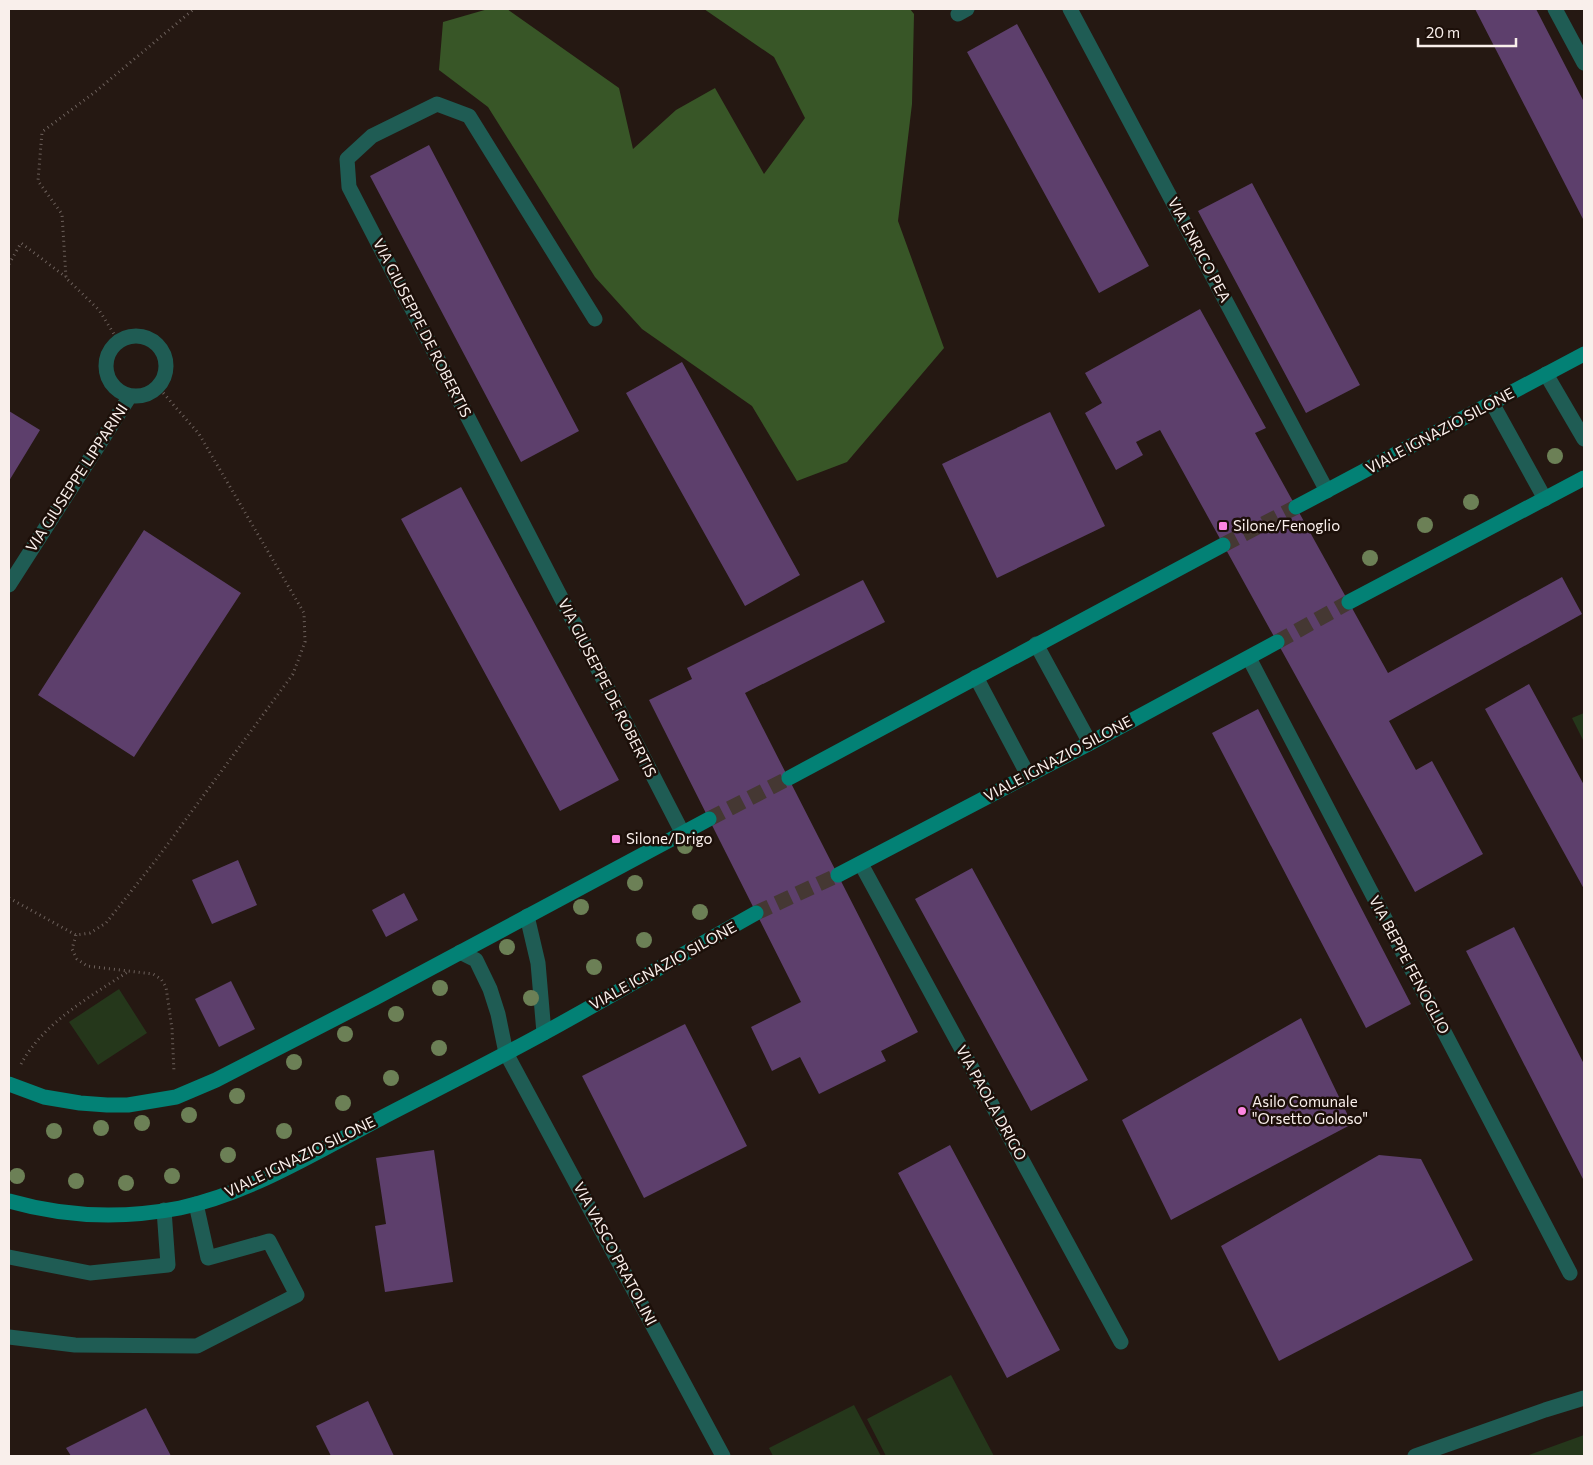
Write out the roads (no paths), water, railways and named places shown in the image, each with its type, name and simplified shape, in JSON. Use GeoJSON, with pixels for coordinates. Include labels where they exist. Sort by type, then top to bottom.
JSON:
{"type":"FeatureCollection","features":[{"type":"Feature","properties":{"kind":"street","name":"VIA ENRICO PEA"},"geometry":{"type":"LineString","coordinates":[[1070,9],[1327,491]]}},
{"type":"Feature","properties":{"kind":"street"},"geometry":{"type":"LineString","coordinates":[[1555,9],[1584,63]]}},
{"type":"Feature","properties":{"kind":"street","name":"VIA GIUSEPPE DE ROBERTIS"},"geometry":{"type":"LineString","coordinates":[[595,320],[469,116],[437,104],[372,136],[347,158],[349,187],[682,832]]}},
{"type":"Feature","properties":{"kind":"street","name":"VIA GIUSEPPE LIPPARINI"},"geometry":{"type":"LineString","coordinates":[[140,336],[151,340],[160,347],[165,357],[166,368],[164,379],[158,388],[145,395],[130,396],[119,392],[111,383],[107,372],[107,360],[111,350],[119,342],[130,337],[140,336]]}},
{"type":"Feature","properties":{"kind":"street","name":"VIALE IGNAZIO SILONE"},"geometry":{"type":"LineString","coordinates":[[1296,507],[1584,354]]}},
{"type":"Feature","properties":{"kind":"street"},"geometry":{"type":"LineString","coordinates":[[1546,374],[1584,439]]}},
{"type":"Feature","properties":{"kind":"street","name":"VIA GIUSEPPE LIPPARINI"},"geometry":{"type":"LineString","coordinates":[[9,585],[130,396]]}},
{"type":"Feature","properties":{"kind":"street"},"geometry":{"type":"LineString","coordinates":[[1492,403],[1545,499]]}},
{"type":"Feature","properties":{"kind":"street"},"geometry":{"type":"LineString","coordinates":[[1349,602],[1584,478]]}},
{"type":"Feature","properties":{"kind":"street"},"geometry":{"type":"LineString","coordinates":[[789,778],[1223,545]]}},
{"type":"Feature","properties":{"kind":"street","name":"VIALE IGNAZIO SILONE"},"geometry":{"type":"LineString","coordinates":[[838,875],[1277,642]]}},
{"type":"Feature","properties":{"kind":"street"},"geometry":{"type":"LineString","coordinates":[[1036,644],[1090,742]]}},
{"type":"Feature","properties":{"kind":"street","name":"VIA BEPPE FENOGLIO"},"geometry":{"type":"LineString","coordinates":[[1248,658],[1570,1273]]}},
{"type":"Feature","properties":{"kind":"street"},"geometry":{"type":"LineString","coordinates":[[976,678],[1028,775]]}},
{"type":"Feature","properties":{"kind":"street"},"geometry":{"type":"LineString","coordinates":[[9,1085],[44,1096],[80,1103],[107,1105],[128,1105],[176,1097],[216,1080],[375,998],[709,819]]}},
{"type":"Feature","properties":{"kind":"street","name":"VIA PAOLA DRIGO"},"geometry":{"type":"LineString","coordinates":[[861,864],[1121,1342]]}},
{"type":"Feature","properties":{"kind":"street","name":"VIALE IGNAZIO SILONE"},"geometry":{"type":"LineString","coordinates":[[9,1201],[43,1209],[100,1216],[138,1214],[196,1204],[242,1188],[279,1171],[544,1033],[756,913]]}},
{"type":"Feature","properties":{"kind":"street"},"geometry":{"type":"LineString","coordinates":[[527,916],[538,963],[544,1033]]}},
{"type":"Feature","properties":{"kind":"street","name":"VIA VASCO PRATOLINI"},"geometry":{"type":"LineString","coordinates":[[460,952],[476,960],[490,988],[498,1014],[506,1053],[723,1456]]}},
{"type":"Feature","properties":{"kind":"street"},"geometry":{"type":"LineString","coordinates":[[9,1337],[75,1345],[197,1346],[297,1295],[269,1241],[208,1258],[196,1204]]}},
{"type":"Feature","properties":{"kind":"street"},"geometry":{"type":"LineString","coordinates":[[9,1257],[90,1273],[168,1265],[164,1210]]}},
{"type":"Feature","properties":{"kind":"street"},"geometry":{"type":"LineString","coordinates":[[1415,1456],[1584,1398]]}},
{"type":"Feature","properties":{"kind":"tunnel"},"geometry":{"type":"LineString","coordinates":[[1223,545],[1296,507]]}},
{"type":"Feature","properties":{"kind":"tunnel"},"geometry":{"type":"LineString","coordinates":[[1277,642],[1349,602]]}},
{"type":"Feature","properties":{"kind":"tunnel"},"geometry":{"type":"LineString","coordinates":[[709,819],[789,778]]}},
{"type":"Feature","properties":{"kind":"tunnel"},"geometry":{"type":"LineString","coordinates":[[756,913],[838,875]]}},
{"type":"Feature","properties":{"kind":"place","name":"Silone/Fenoglio"},"geometry":{"type":"Point","coordinates":[1223,526]}},
{"type":"Feature","properties":{"kind":"place","name":"Silone/Drigo"},"geometry":{"type":"Point","coordinates":[616,839]}},
{"type":"Feature","properties":{"kind":"place","name":"Asilo Comunale \"Orsetto Goloso\""},"geometry":{"type":"Point","coordinates":[1242,1111]}}]}
